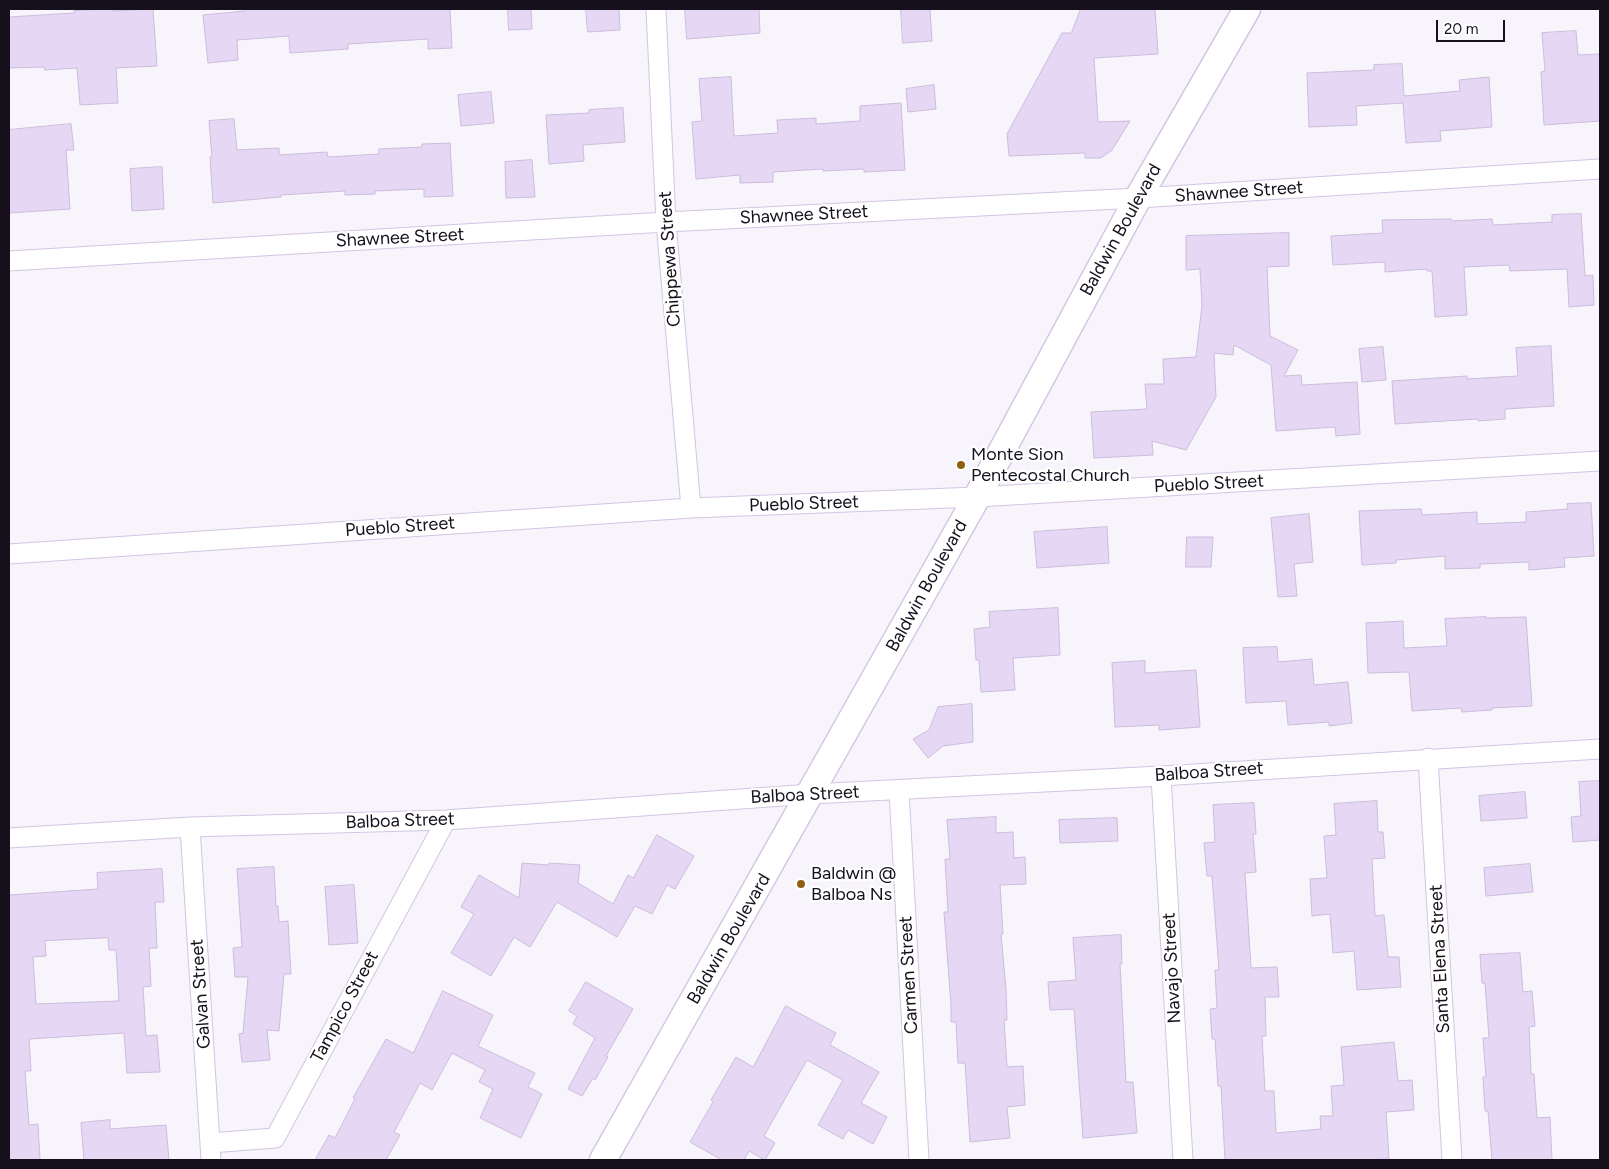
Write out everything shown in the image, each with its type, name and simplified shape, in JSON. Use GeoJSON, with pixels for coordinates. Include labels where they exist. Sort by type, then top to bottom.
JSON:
{"type":"FeatureCollection","features":[{"type":"Feature","properties":{"kind":"main road","name":"Baldwin Boulevard"},"geometry":{"type":"LineString","coordinates":[[603,1160],[977,497],[1138,198],[1247,9]]}},
{"type":"Feature","properties":{"kind":"street","name":"Chippewa Street"},"geometry":{"type":"LineString","coordinates":[[656,9],[666,222],[691,508]]}},
{"type":"Feature","properties":{"kind":"street","name":"Shawnee Street"},"geometry":{"type":"LineString","coordinates":[[9,261],[666,222],[1138,198],[1600,170]]}},
{"type":"Feature","properties":{"kind":"street","name":"Pueblo Street"},"geometry":{"type":"LineString","coordinates":[[9,554],[691,508],[977,497],[1600,461]]}},
{"type":"Feature","properties":{"kind":"street","name":"Balboa Street"},"geometry":{"type":"LineString","coordinates":[[9,838],[190,827],[446,820],[811,794],[1160,776],[1428,758],[1600,749]]}},
{"type":"Feature","properties":{"kind":"street","name":"Santa Elena Street"},"geometry":{"type":"LineString","coordinates":[[1428,758],[1452,1160]]}},
{"type":"Feature","properties":{"kind":"street","name":"Navajo Street"},"geometry":{"type":"LineString","coordinates":[[1160,776],[1183,1160]]}},
{"type":"Feature","properties":{"kind":"street","name":"Carmen Street"},"geometry":{"type":"LineString","coordinates":[[899,790],[919,1160]]}},
{"type":"Feature","properties":{"kind":"street","name":"Tampico Street"},"geometry":{"type":"LineString","coordinates":[[211,1152],[275,1138],[446,820]]}},
{"type":"Feature","properties":{"kind":"street","name":"Galvan Street"},"geometry":{"type":"LineString","coordinates":[[190,827],[211,1152]]}},
{"type":"Feature","properties":{"kind":"building"},"geometry":{"type":"Polygon","coordinates":[[[112,9],[112,11],[153,9],[157,66],[116,68],[118,103],[80,105],[77,68],[45,70],[44,67],[9,68],[9,17],[112,9]]]}},
{"type":"Feature","properties":{"kind":"building"},"geometry":{"type":"Polygon","coordinates":[[[245,9],[450,9],[452,48],[428,49],[428,39],[348,44],[348,49],[290,53],[289,36],[237,40],[238,60],[208,63],[203,15],[245,11],[245,9]]]}},
{"type":"Feature","properties":{"kind":"building"},"geometry":{"type":"Polygon","coordinates":[[[508,9],[531,9],[532,29],[509,30],[508,9]]]}},
{"type":"Feature","properties":{"kind":"building"},"geometry":{"type":"Polygon","coordinates":[[[586,9],[619,9],[620,30],[588,32],[586,9]]]}},
{"type":"Feature","properties":{"kind":"building"},"geometry":{"type":"Polygon","coordinates":[[[685,9],[759,9],[760,33],[687,39],[685,9]]]}},
{"type":"Feature","properties":{"kind":"building"},"geometry":{"type":"Polygon","coordinates":[[[901,9],[930,9],[932,41],[903,43],[901,9]]]}},
{"type":"Feature","properties":{"kind":"building"},"geometry":{"type":"Polygon","coordinates":[[[1081,9],[1155,9],[1158,54],[1094,58],[1098,122],[1130,121],[1112,150],[1101,158],[1085,158],[1085,153],[1009,156],[1007,134],[1062,33],[1071,33],[1081,9]]]}},
{"type":"Feature","properties":{"kind":"building"},"geometry":{"type":"Polygon","coordinates":[[[1576,31],[1578,55],[1600,54],[1600,121],[1544,125],[1541,72],[1545,71],[1542,33],[1576,31]]]}},
{"type":"Feature","properties":{"kind":"building"},"geometry":{"type":"Polygon","coordinates":[[[1402,64],[1404,96],[1460,91],[1459,80],[1489,77],[1492,127],[1440,131],[1441,141],[1406,143],[1403,103],[1356,106],[1357,125],[1309,127],[1307,73],[1374,70],[1374,65],[1402,64]]]}},
{"type":"Feature","properties":{"kind":"building"},"geometry":{"type":"Polygon","coordinates":[[[731,77],[734,136],[778,133],[777,120],[816,118],[816,124],[860,121],[860,106],[901,103],[905,170],[864,172],[864,169],[823,171],[823,169],[773,172],[773,182],[740,183],[740,175],[696,179],[692,122],[702,121],[699,79],[731,77]]]}},
{"type":"Feature","properties":{"kind":"building"},"geometry":{"type":"Polygon","coordinates":[[[934,85],[936,109],[908,112],[906,89],[934,85]]]}},
{"type":"Feature","properties":{"kind":"building"},"geometry":{"type":"Polygon","coordinates":[[[491,92],[494,123],[461,126],[458,95],[491,92]]]}},
{"type":"Feature","properties":{"kind":"building"},"geometry":{"type":"Polygon","coordinates":[[[623,108],[625,142],[583,145],[584,161],[549,164],[546,115],[589,113],[589,110],[623,108]]]}},
{"type":"Feature","properties":{"kind":"building"},"geometry":{"type":"Polygon","coordinates":[[[234,119],[237,150],[279,148],[279,155],[327,152],[328,157],[379,154],[379,149],[422,147],[422,144],[450,143],[453,196],[424,197],[424,189],[375,191],[375,194],[345,195],[345,191],[281,195],[281,197],[213,203],[209,121],[234,119]]]}},
{"type":"Feature","properties":{"kind":"building"},"geometry":{"type":"Polygon","coordinates":[[[71,124],[74,150],[66,150],[70,209],[9,213],[9,130],[71,124]]]}},
{"type":"Feature","properties":{"kind":"building"},"geometry":{"type":"Polygon","coordinates":[[[532,160],[535,197],[506,198],[505,162],[532,160]]]}},
{"type":"Feature","properties":{"kind":"building"},"geometry":{"type":"Polygon","coordinates":[[[162,167],[164,209],[132,211],[130,169],[162,167]]]}},
{"type":"Feature","properties":{"kind":"building"},"geometry":{"type":"Polygon","coordinates":[[[1581,214],[1585,276],[1593,275],[1594,305],[1569,307],[1567,269],[1510,271],[1509,265],[1464,267],[1467,315],[1435,317],[1432,271],[1427,271],[1427,269],[1385,272],[1385,262],[1333,265],[1331,236],[1383,233],[1382,220],[1451,219],[1452,221],[1492,219],[1493,225],[1552,222],[1552,215],[1581,214]]]}},
{"type":"Feature","properties":{"kind":"building"},"geometry":{"type":"Polygon","coordinates":[[[1289,233],[1289,266],[1267,267],[1270,336],[1298,350],[1284,376],[1301,375],[1302,385],[1357,382],[1360,434],[1336,436],[1335,427],[1276,431],[1271,365],[1234,345],[1233,355],[1214,353],[1216,397],[1186,450],[1152,441],[1153,455],[1094,458],[1091,412],[1147,409],[1145,384],[1164,384],[1163,359],[1196,357],[1202,305],[1200,269],[1186,270],[1186,236],[1289,233]]]}},
{"type":"Feature","properties":{"kind":"building"},"geometry":{"type":"Polygon","coordinates":[[[1551,346],[1554,406],[1505,409],[1505,419],[1395,424],[1392,381],[1467,376],[1467,379],[1518,376],[1516,348],[1551,346]]]}},
{"type":"Feature","properties":{"kind":"building"},"geometry":{"type":"Polygon","coordinates":[[[1383,347],[1386,380],[1362,382],[1359,349],[1383,347]]]}},
{"type":"Feature","properties":{"kind":"building"},"geometry":{"type":"Polygon","coordinates":[[[1591,503],[1594,556],[1564,558],[1565,567],[1529,570],[1529,562],[1480,564],[1480,568],[1445,569],[1445,556],[1396,560],[1396,563],[1362,565],[1359,511],[1421,509],[1422,515],[1477,512],[1477,524],[1526,522],[1526,512],[1568,509],[1567,504],[1591,503]]]}},
{"type":"Feature","properties":{"kind":"building"},"geometry":{"type":"Polygon","coordinates":[[[1309,514],[1313,562],[1294,564],[1297,596],[1278,597],[1271,518],[1309,514]]]}},
{"type":"Feature","properties":{"kind":"building"},"geometry":{"type":"Polygon","coordinates":[[[1107,527],[1109,563],[1037,568],[1034,532],[1107,527]]]}},
{"type":"Feature","properties":{"kind":"building"},"geometry":{"type":"Polygon","coordinates":[[[1187,537],[1213,537],[1211,567],[1186,567],[1187,537]]]}},
{"type":"Feature","properties":{"kind":"building"},"geometry":{"type":"Polygon","coordinates":[[[1058,608],[1060,655],[1013,658],[1015,690],[981,692],[979,660],[976,660],[974,629],[990,627],[989,612],[1058,608]]]}},
{"type":"Feature","properties":{"kind":"building"},"geometry":{"type":"Polygon","coordinates":[[[1526,617],[1532,706],[1462,712],[1461,708],[1412,711],[1409,672],[1368,673],[1366,623],[1403,621],[1404,648],[1447,646],[1445,619],[1526,617]]]}},
{"type":"Feature","properties":{"kind":"building"},"geometry":{"type":"Polygon","coordinates":[[[1277,647],[1278,662],[1312,659],[1314,685],[1348,682],[1352,723],[1329,726],[1329,722],[1288,725],[1286,701],[1246,703],[1243,648],[1277,647]]]}},
{"type":"Feature","properties":{"kind":"building"},"geometry":{"type":"Polygon","coordinates":[[[1145,661],[1145,673],[1196,670],[1200,727],[1159,730],[1159,725],[1115,727],[1112,663],[1145,661]]]}},
{"type":"Feature","properties":{"kind":"building"},"geometry":{"type":"Polygon","coordinates":[[[972,704],[973,742],[943,746],[928,758],[913,739],[929,730],[938,707],[972,704]]]}},
{"type":"Feature","properties":{"kind":"building"},"geometry":{"type":"Polygon","coordinates":[[[1600,781],[1600,840],[1573,842],[1571,817],[1581,816],[1579,782],[1600,781]]]}},
{"type":"Feature","properties":{"kind":"building"},"geometry":{"type":"Polygon","coordinates":[[[1525,792],[1527,818],[1481,821],[1479,796],[1525,792]]]}},
{"type":"Feature","properties":{"kind":"building"},"geometry":{"type":"Polygon","coordinates":[[[1377,801],[1378,832],[1383,832],[1385,858],[1372,859],[1375,916],[1384,915],[1388,957],[1399,957],[1401,987],[1357,990],[1354,951],[1333,953],[1330,914],[1312,916],[1310,879],[1327,878],[1324,836],[1336,835],[1334,804],[1377,801]]]}},
{"type":"Feature","properties":{"kind":"building"},"geometry":{"type":"Polygon","coordinates":[[[1254,803],[1256,834],[1253,834],[1256,872],[1245,873],[1251,968],[1277,967],[1279,997],[1265,997],[1266,1036],[1262,1036],[1265,1091],[1274,1091],[1276,1133],[1321,1129],[1320,1116],[1333,1116],[1331,1086],[1344,1085],[1341,1047],[1394,1042],[1398,1081],[1412,1080],[1414,1110],[1386,1112],[1389,1159],[1225,1160],[1221,1086],[1218,1086],[1215,1039],[1212,1039],[1210,1009],[1217,1008],[1215,970],[1219,970],[1212,876],[1207,876],[1204,843],[1215,842],[1213,805],[1254,803]]]}},
{"type":"Feature","properties":{"kind":"building"},"geometry":{"type":"Polygon","coordinates":[[[996,817],[996,833],[1013,832],[1014,858],[1025,857],[1026,884],[1000,885],[1003,934],[1001,934],[1006,989],[1007,1020],[1004,1020],[1007,1067],[1023,1066],[1025,1105],[1007,1107],[1010,1138],[970,1142],[965,1063],[958,1063],[956,1022],[951,1022],[944,912],[948,912],[945,859],[950,859],[947,820],[996,817]]]}},
{"type":"Feature","properties":{"kind":"building"},"geometry":{"type":"Polygon","coordinates":[[[1117,818],[1118,841],[1060,843],[1059,820],[1117,818]]]}},
{"type":"Feature","properties":{"kind":"building"},"geometry":{"type":"Polygon","coordinates":[[[657,835],[694,856],[675,889],[667,885],[652,914],[635,906],[617,937],[557,902],[530,947],[514,937],[491,976],[451,953],[474,914],[461,907],[479,875],[519,898],[522,863],[580,865],[578,883],[613,904],[628,875],[633,878],[657,835]]]}},
{"type":"Feature","properties":{"kind":"building"},"geometry":{"type":"Polygon","coordinates":[[[1530,864],[1533,892],[1486,896],[1484,868],[1530,864]]]}},
{"type":"Feature","properties":{"kind":"building"},"geometry":{"type":"Polygon","coordinates":[[[274,867],[276,906],[278,906],[279,922],[288,921],[291,974],[284,974],[279,1031],[267,1030],[270,1060],[242,1062],[239,1034],[243,1033],[248,977],[235,977],[233,948],[242,947],[237,869],[274,867]]]}},
{"type":"Feature","properties":{"kind":"building"},"geometry":{"type":"Polygon","coordinates":[[[162,869],[164,902],[155,902],[157,948],[149,948],[151,986],[143,987],[146,1036],[157,1035],[160,1072],[127,1073],[124,1033],[29,1039],[31,1071],[25,1071],[29,1125],[38,1124],[40,1160],[9,1160],[9,895],[98,889],[97,873],[162,869]],[[108,938],[45,941],[46,956],[33,957],[36,1004],[119,1001],[116,950],[109,950],[108,938]]]}},
{"type":"Feature","properties":{"kind":"building"},"geometry":{"type":"Polygon","coordinates":[[[354,885],[358,943],[329,945],[325,887],[354,885]]]}},
{"type":"Feature","properties":{"kind":"building"},"geometry":{"type":"Polygon","coordinates":[[[1121,935],[1122,964],[1120,964],[1126,1082],[1133,1082],[1137,1133],[1083,1138],[1074,1009],[1050,1010],[1048,982],[1076,980],[1073,938],[1121,935]]]}},
{"type":"Feature","properties":{"kind":"building"},"geometry":{"type":"Polygon","coordinates":[[[1520,953],[1523,992],[1532,991],[1535,1026],[1529,1027],[1531,1074],[1534,1074],[1537,1118],[1550,1117],[1552,1160],[1492,1160],[1488,1111],[1485,1111],[1483,1077],[1486,1077],[1483,1038],[1489,1038],[1485,983],[1482,983],[1480,955],[1520,953]]]}},
{"type":"Feature","properties":{"kind":"building"},"geometry":{"type":"Polygon","coordinates":[[[586,982],[633,1009],[606,1056],[608,1057],[595,1080],[593,1078],[582,1096],[568,1089],[595,1038],[573,1024],[577,1016],[569,1011],[586,982]]]}},
{"type":"Feature","properties":{"kind":"building"},"geometry":{"type":"Polygon","coordinates":[[[443,991],[493,1015],[478,1046],[535,1073],[528,1087],[542,1094],[521,1138],[480,1118],[493,1089],[479,1082],[485,1070],[452,1053],[432,1090],[420,1083],[394,1132],[400,1135],[386,1160],[315,1160],[329,1135],[335,1138],[355,1099],[353,1098],[386,1039],[413,1053],[443,991]]]}},
{"type":"Feature","properties":{"kind":"building"},"geometry":{"type":"Polygon","coordinates":[[[786,1006],[836,1033],[830,1045],[879,1072],[861,1103],[887,1117],[873,1144],[848,1130],[843,1139],[818,1125],[843,1080],[807,1060],[764,1136],[775,1143],[765,1160],[749,1151],[744,1160],[722,1160],[690,1142],[713,1102],[711,1100],[736,1057],[753,1067],[786,1006]]]}},
{"type":"Feature","properties":{"kind":"building"},"geometry":{"type":"Polygon","coordinates":[[[110,1120],[110,1129],[166,1125],[169,1160],[84,1160],[81,1123],[110,1120]]]}},
{"type":"Feature","properties":{"kind":"place","name":"Monte Sion Pentecostal Church"},"geometry":{"type":"Point","coordinates":[961,465]}},
{"type":"Feature","properties":{"kind":"place","name":"Baldwin @ Balboa Ns"},"geometry":{"type":"Point","coordinates":[801,884]}}]}
